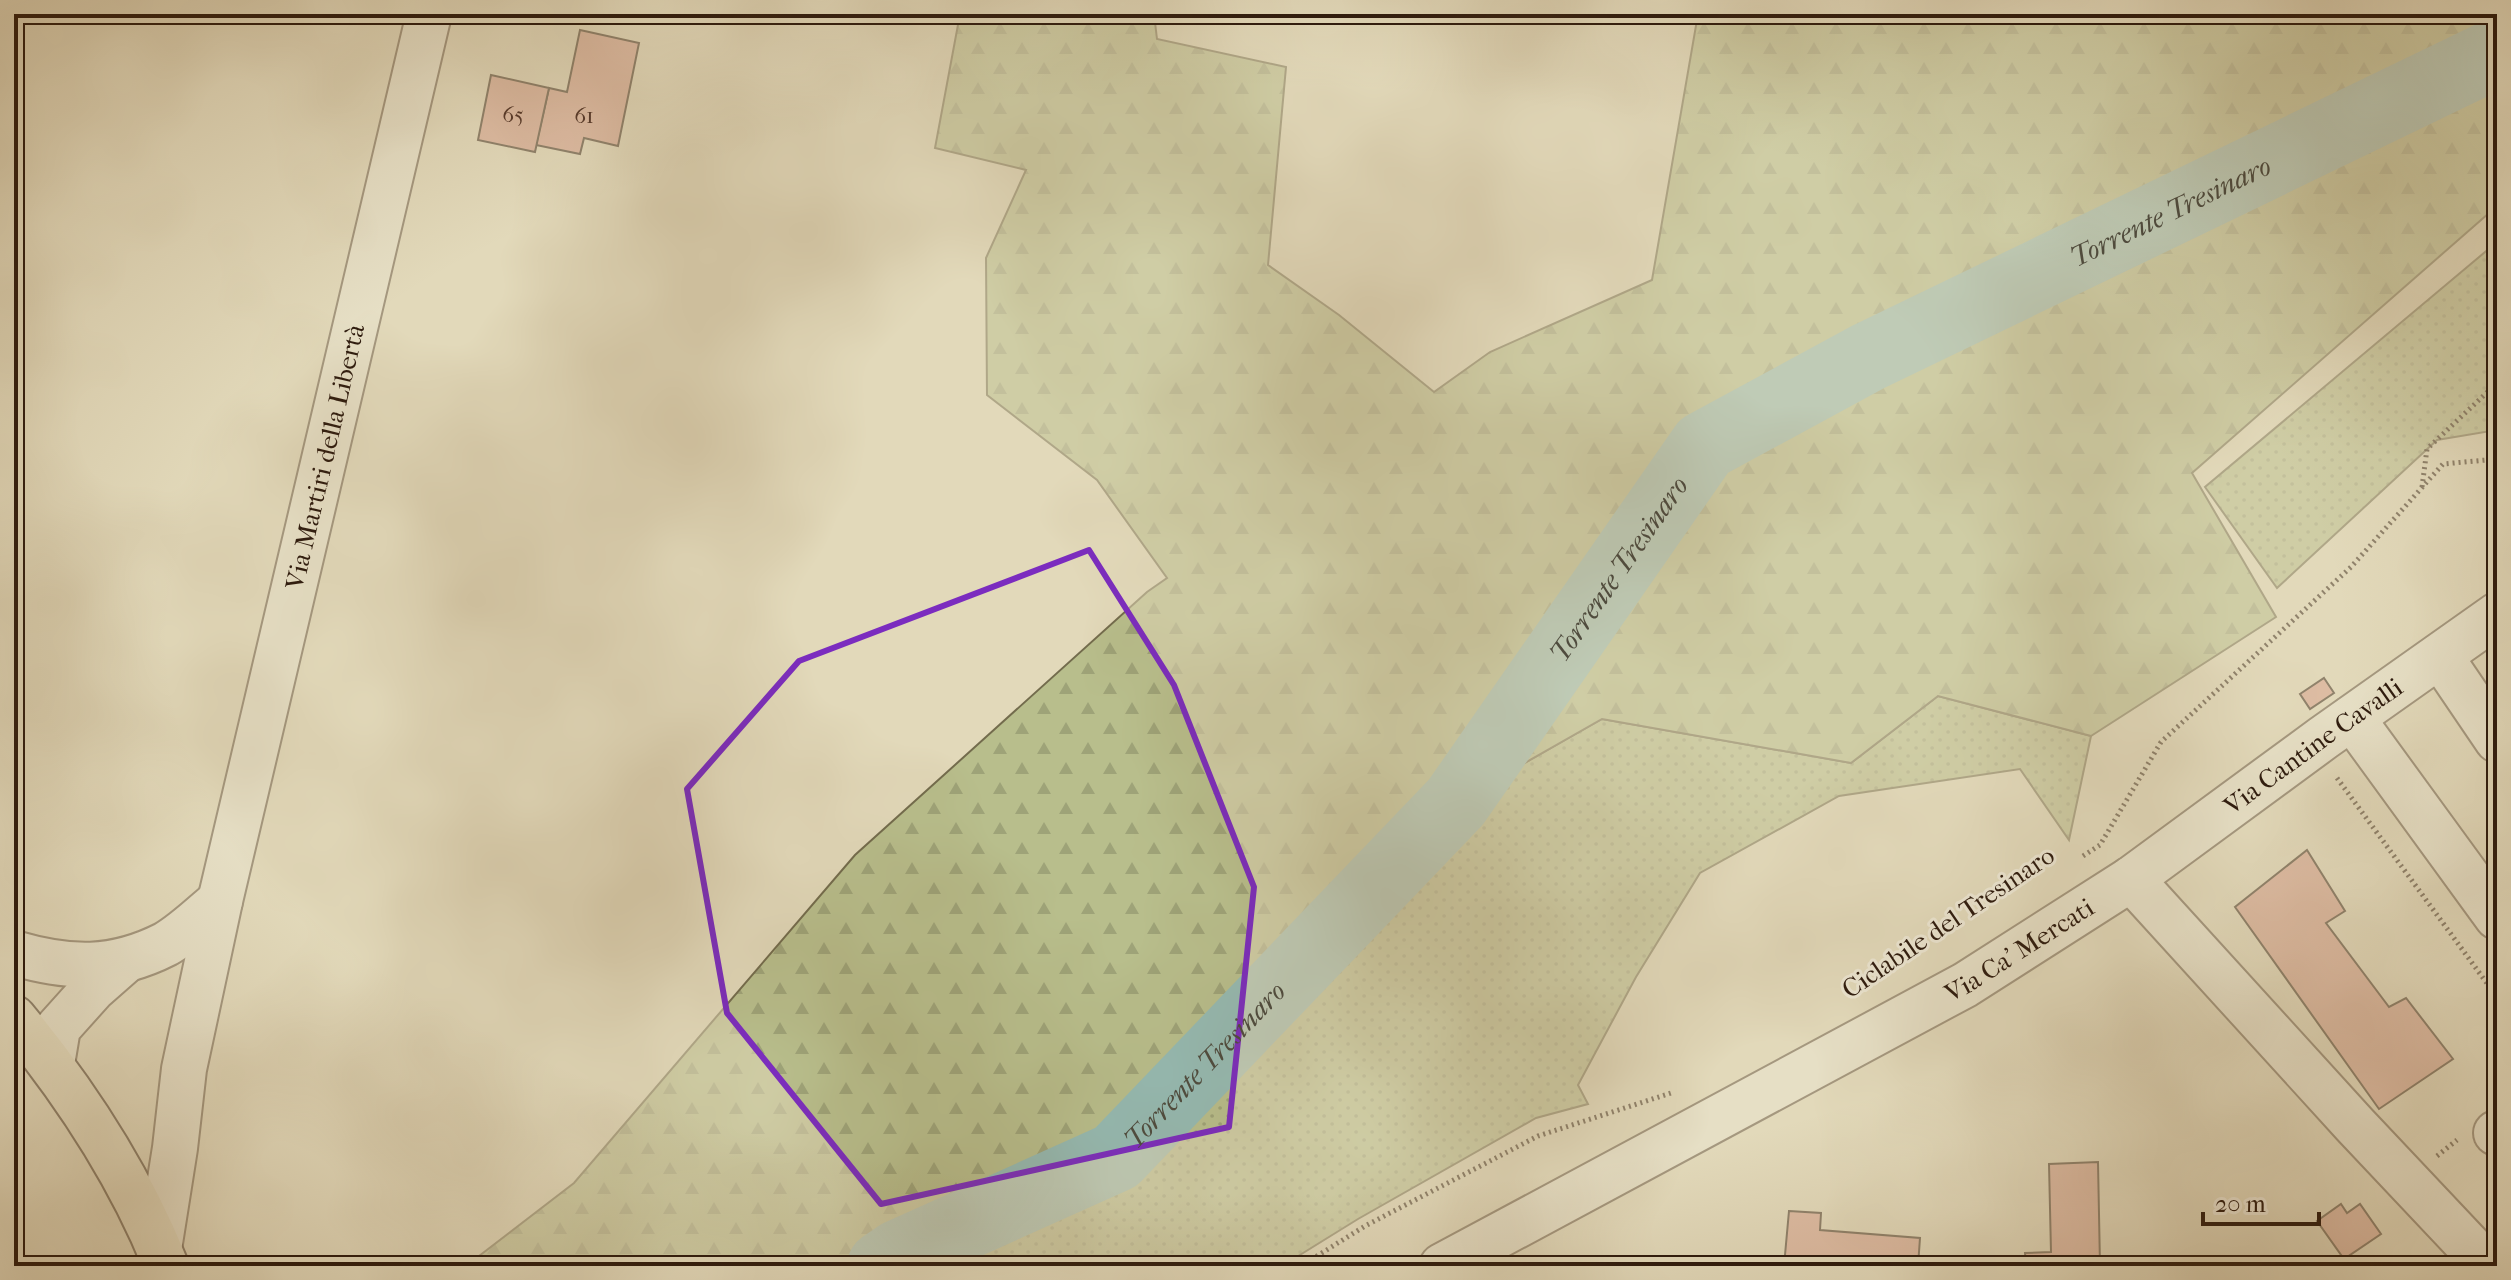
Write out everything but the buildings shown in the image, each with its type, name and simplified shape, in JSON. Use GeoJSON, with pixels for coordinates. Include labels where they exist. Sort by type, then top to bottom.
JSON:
{"type":"FeatureCollection","features":[{"type":"Feature","properties":{"kind":"main road"},"geometry":{"type":"LineString","coordinates":[[14,1018],[52,1064],[110,1153],[163,1258]]}},
{"type":"Feature","properties":{"kind":"street","name":"Via Martiri della Libertà"},"geometry":{"type":"LineString","coordinates":[[163,1258],[184,1069],[220,901],[429,14]]}},
{"type":"Feature","properties":{"kind":"street","name":"Via Cantine Cavalli"},"geometry":{"type":"LineString","coordinates":[[2131,879],[2497,615]]}},
{"type":"Feature","properties":{"kind":"street"},"geometry":{"type":"LineString","coordinates":[[2440,656],[2497,740]]}},
{"type":"Feature","properties":{"kind":"street"},"geometry":{"type":"LineString","coordinates":[[2352,718],[2497,917]]}},
{"type":"Feature","properties":{"kind":"street"},"geometry":{"type":"LineString","coordinates":[[2131,879],[2488,1266]]}},
{"type":"Feature","properties":{"kind":"street","name":"Via Ca' Mercati"},"geometry":{"type":"LineString","coordinates":[[1442,1266],[1965,985],[2131,879]]}},
{"type":"Feature","properties":{"kind":"street"},"geometry":{"type":"LineString","coordinates":[[14,953],[72,966],[126,960],[168,943],[220,901]]}},
{"type":"Feature","properties":{"kind":"street"},"geometry":{"type":"LineString","coordinates":[[52,1064],[58,1028],[93,989],[126,960]]}},
{"type":"Feature","properties":{"kind":"path"},"geometry":{"type":"LineString","coordinates":[[2422,487],[2427,449],[2497,383]]}},
{"type":"Feature","properties":{"kind":"path","name":"Ciclabile del Tresinaro"},"geometry":{"type":"LineString","coordinates":[[2074,862],[2100,845],[2161,742],[2351,567],[2443,464],[2497,459]]}},
{"type":"Feature","properties":{"kind":"path"},"geometry":{"type":"LineString","coordinates":[[2330,767],[2497,997]]}},
{"type":"Feature","properties":{"kind":"path"},"geometry":{"type":"LineString","coordinates":[[1301,1266],[1365,1226],[1538,1136],[1672,1093]]}},
{"type":"Feature","properties":{"kind":"highlighted area"},"geometry":{"type":"Polygon","coordinates":[[[1089,550],[1174,685],[1254,887],[1229,1127],[881,1204],[727,1013],[687,789],[799,661],[1089,550]]]}},
{"type":"Feature","properties":{"kind":"green space"},"geometry":{"type":"Polygon","coordinates":[[[960,14],[1154,14],[1157,39],[1286,67],[1268,265],[1339,315],[1434,392],[1490,352],[1652,280],[1698,14],[2497,14],[2497,206],[2192,473],[2276,617],[2091,736],[1938,696],[1851,763],[1602,719],[1456,802],[1116,1157],[898,1255],[882,1266],[466,1266],[574,1183],[855,855],[1147,592],[1167,578],[1097,480],[987,395],[986,258],[1026,170],[935,148],[960,14]]]}},
{"type":"Feature","properties":{"kind":"green space"},"geometry":{"type":"Polygon","coordinates":[[[2497,242],[2497,430],[2437,440],[2277,588],[2205,487],[2497,242]]]}},
{"type":"Feature","properties":{"kind":"green space"},"geometry":{"type":"Polygon","coordinates":[[[1938,696],[2091,736],[2069,840],[2020,769],[1839,796],[1700,873],[1636,977],[1578,1085],[1588,1104],[1536,1118],[1282,1266],[882,1266],[898,1255],[1116,1157],[1456,802],[1602,719],[1851,763],[1938,696]]]}},
{"type":"Feature","properties":{"kind":"waterway","name":"Torrente Tresinaro"},"geometry":{"type":"LineString","coordinates":[[882,1266],[898,1255],[1116,1157],[1456,802],[1704,446],[1868,357],[2497,53]]}}]}
